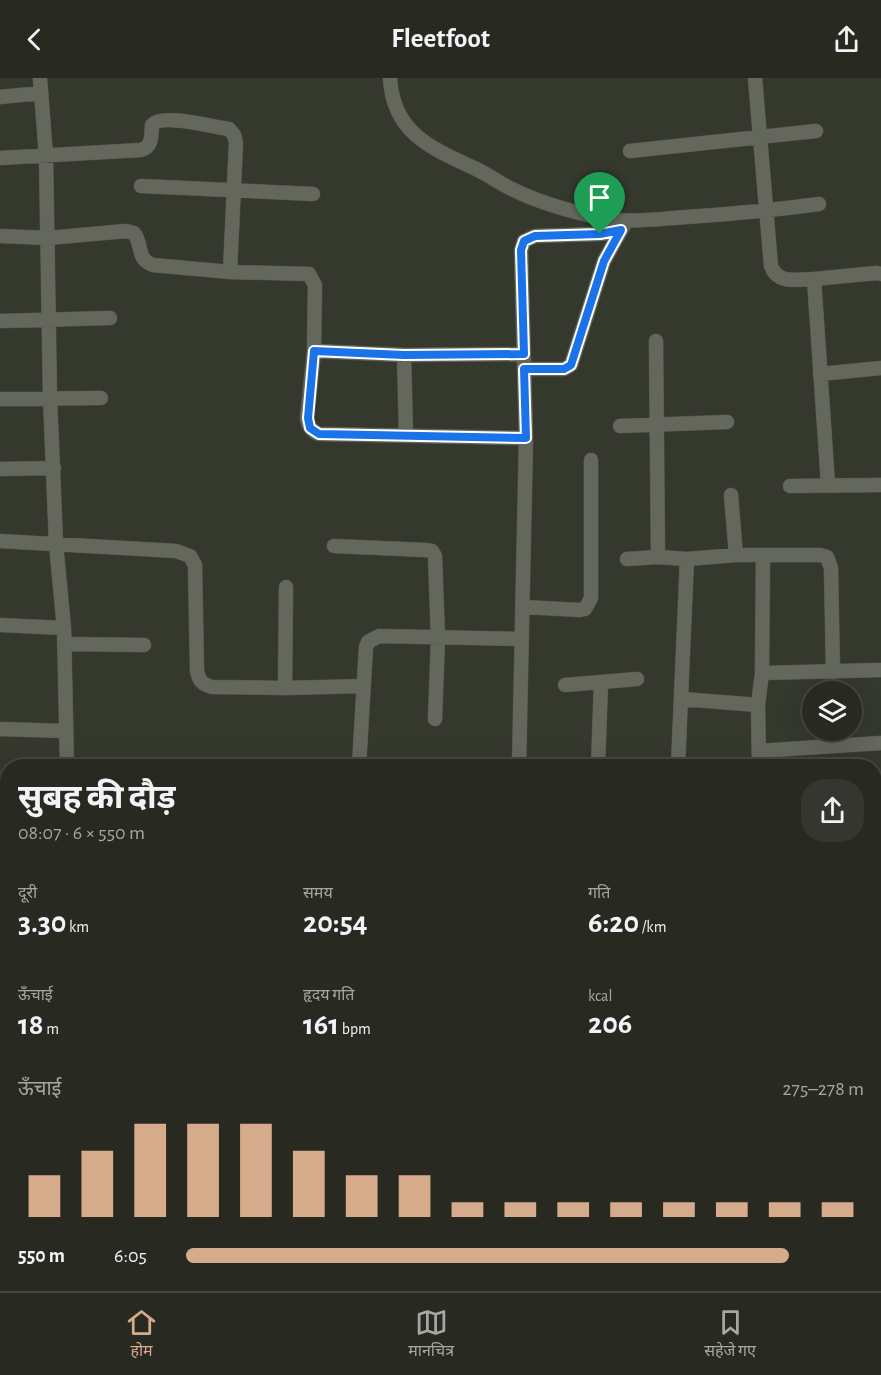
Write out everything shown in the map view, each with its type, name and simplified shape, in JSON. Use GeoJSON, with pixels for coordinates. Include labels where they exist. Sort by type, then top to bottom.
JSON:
{"type":"FeatureCollection","features":[{"type":"Feature","properties":{"kind":"street"},"geometry":{"type":"LineString","coordinates":[[40,78],[46,156],[50,397],[56,544],[64,628],[67,759]]}},
{"type":"Feature","properties":{"kind":"street"},"geometry":{"type":"LineString","coordinates":[[390,78],[398,114],[408,128],[431,148],[481,171],[513,190],[541,201],[624,226]]}},
{"type":"Feature","properties":{"kind":"street"},"geometry":{"type":"LineString","coordinates":[[755,78],[771,266],[774,274],[783,279],[881,274]]}},
{"type":"Feature","properties":{"kind":"street"},"geometry":{"type":"LineString","coordinates":[[0,97],[40,93]]}},
{"type":"Feature","properties":{"kind":"street"},"geometry":{"type":"LineString","coordinates":[[0,158],[141,150],[150,144],[152,125],[158,120],[229,129],[236,142],[230,272]]}},
{"type":"Feature","properties":{"kind":"street"},"geometry":{"type":"LineString","coordinates":[[630,151],[816,131]]}},
{"type":"Feature","properties":{"kind":"street"},"geometry":{"type":"LineString","coordinates":[[141,186],[313,194]]}},
{"type":"Feature","properties":{"kind":"street"},"geometry":{"type":"LineString","coordinates":[[519,759],[526,438],[521,250],[524,241],[535,236],[600,234],[624,226],[819,204]]}},
{"type":"Feature","properties":{"kind":"street"},"geometry":{"type":"LineString","coordinates":[[524,369],[564,369],[571,365],[604,261],[624,226]]}},
{"type":"Feature","properties":{"kind":"street"},"geometry":{"type":"LineString","coordinates":[[0,236],[48,238],[126,231],[134,233],[138,238],[140,254],[145,262],[230,272],[309,274],[315,285],[314,351],[308,423],[314,432],[319,434],[526,438]]}},
{"type":"Feature","properties":{"kind":"street"},"geometry":{"type":"LineString","coordinates":[[814,279],[828,484]]}},
{"type":"Feature","properties":{"kind":"street"},"geometry":{"type":"LineString","coordinates":[[0,321],[110,318]]}},
{"type":"Feature","properties":{"kind":"street"},"geometry":{"type":"LineString","coordinates":[[656,341],[658,557]]}},
{"type":"Feature","properties":{"kind":"street"},"geometry":{"type":"LineString","coordinates":[[314,351],[404,355],[524,354]]}},
{"type":"Feature","properties":{"kind":"street"},"geometry":{"type":"LineString","coordinates":[[404,355],[406,436]]}},
{"type":"Feature","properties":{"kind":"street"},"geometry":{"type":"LineString","coordinates":[[820,374],[881,368]]}},
{"type":"Feature","properties":{"kind":"street"},"geometry":{"type":"LineString","coordinates":[[0,399],[101,398]]}},
{"type":"Feature","properties":{"kind":"street"},"geometry":{"type":"LineString","coordinates":[[620,426],[727,422]]}},
{"type":"Feature","properties":{"kind":"street"},"geometry":{"type":"LineString","coordinates":[[523,607],[580,610],[589,605],[591,598],[591,460]]}},
{"type":"Feature","properties":{"kind":"street"},"geometry":{"type":"LineString","coordinates":[[0,469],[54,468]]}},
{"type":"Feature","properties":{"kind":"street"},"geometry":{"type":"LineString","coordinates":[[790,486],[881,485]]}},
{"type":"Feature","properties":{"kind":"street"},"geometry":{"type":"LineString","coordinates":[[730,495],[736,555]]}},
{"type":"Feature","properties":{"kind":"street"},"geometry":{"type":"LineString","coordinates":[[0,541],[176,551],[190,556],[195,565],[197,671],[199,680],[204,685],[285,688],[363,686]]}},
{"type":"Feature","properties":{"kind":"street"},"geometry":{"type":"LineString","coordinates":[[334,546],[432,551],[437,562],[438,638],[435,719]]}},
{"type":"Feature","properties":{"kind":"street"},"geometry":{"type":"LineString","coordinates":[[627,560],[736,555],[820,555],[827,557],[830,560],[833,672]]}},
{"type":"Feature","properties":{"kind":"street"},"geometry":{"type":"LineString","coordinates":[[759,759],[758,705],[762,673],[763,556]]}},
{"type":"Feature","properties":{"kind":"street"},"geometry":{"type":"LineString","coordinates":[[678,759],[687,559]]}},
{"type":"Feature","properties":{"kind":"street"},"geometry":{"type":"LineString","coordinates":[[285,688],[286,587]]}},
{"type":"Feature","properties":{"kind":"street"},"geometry":{"type":"LineString","coordinates":[[0,626],[64,628]]}},
{"type":"Feature","properties":{"kind":"street"},"geometry":{"type":"LineString","coordinates":[[359,759],[368,642],[380,636],[522,639]]}},
{"type":"Feature","properties":{"kind":"street"},"geometry":{"type":"LineString","coordinates":[[64,644],[144,645]]}},
{"type":"Feature","properties":{"kind":"street"},"geometry":{"type":"LineString","coordinates":[[762,673],[881,670]]}},
{"type":"Feature","properties":{"kind":"street"},"geometry":{"type":"LineString","coordinates":[[565,685],[637,679]]}},
{"type":"Feature","properties":{"kind":"street"},"geometry":{"type":"LineString","coordinates":[[598,759],[601,683]]}},
{"type":"Feature","properties":{"kind":"street"},"geometry":{"type":"LineString","coordinates":[[682,699],[758,705]]}},
{"type":"Feature","properties":{"kind":"street"},"geometry":{"type":"LineString","coordinates":[[0,729],[66,731]]}},
{"type":"Feature","properties":{"kind":"street"},"geometry":{"type":"LineString","coordinates":[[759,751],[881,743]]}},
{"type":"Feature","properties":{"kind":"route"},"geometry":{"type":"LineString","coordinates":[[621,230],[604,261],[571,365],[564,369],[524,369],[526,438],[319,434],[310,428],[308,418],[314,351],[404,355],[524,354],[521,250],[524,241],[535,236],[600,234],[621,230]]}}]}
